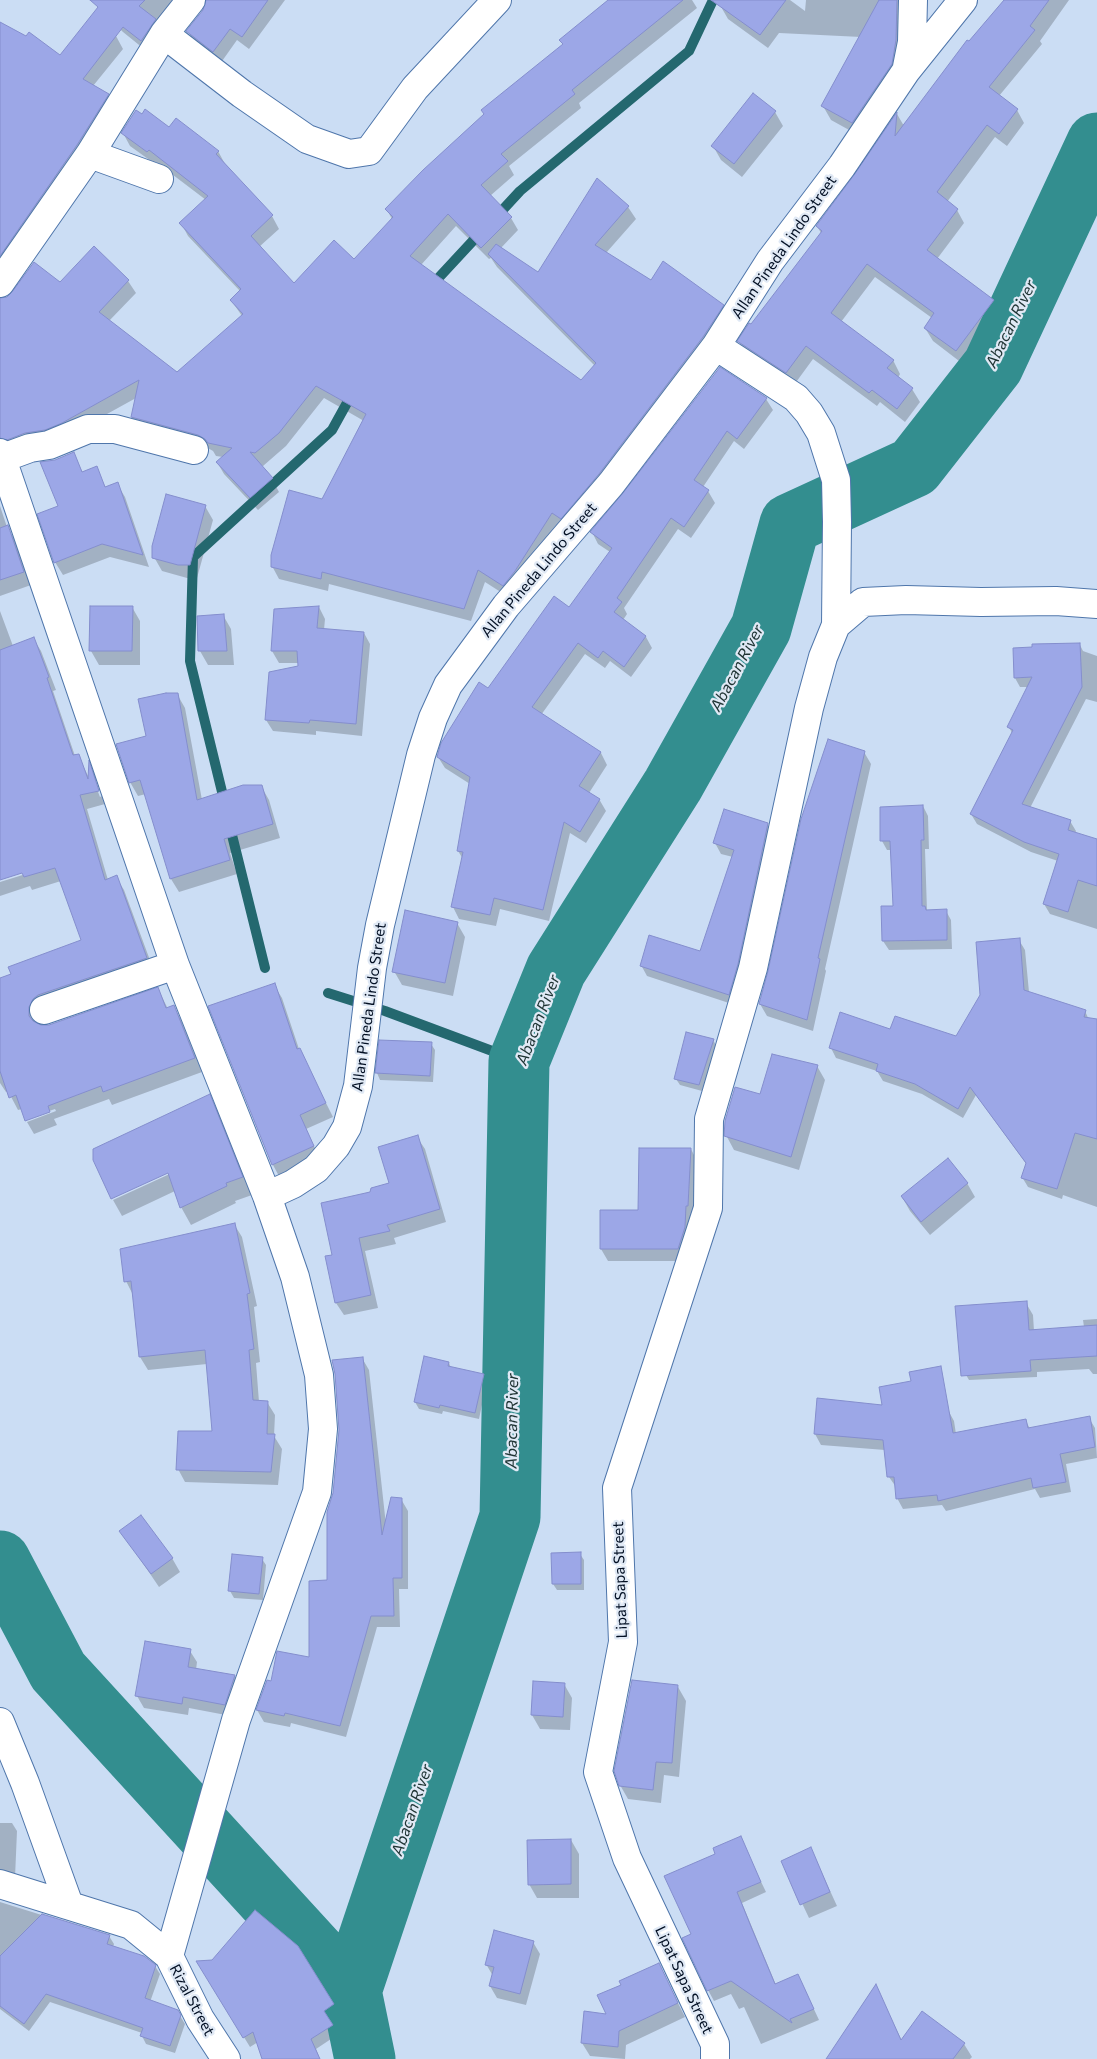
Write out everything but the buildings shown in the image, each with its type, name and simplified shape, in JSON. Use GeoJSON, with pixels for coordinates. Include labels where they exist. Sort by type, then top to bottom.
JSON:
{"type":"FeatureCollection","features":[{"type":"Feature","properties":{"kind":"street"},"geometry":{"type":"LineString","coordinates":[[0,283],[90,154],[164,34],[191,0]]}},
{"type":"Feature","properties":{"kind":"street"},"geometry":{"type":"LineString","coordinates":[[164,34],[242,94],[307,139],[349,154],[369,151],[415,88],[497,0]]}},
{"type":"Feature","properties":{"kind":"street"},"geometry":{"type":"LineString","coordinates":[[906,71],[912,42],[913,0]]}},
{"type":"Feature","properties":{"kind":"street","name":"Allan Pineda Lindo Street"},"geometry":{"type":"LineString","coordinates":[[267,1196],[293,1184],[316,1170],[336,1146],[347,1127],[355,1103],[372,968],[380,925],[421,755],[433,718],[448,686],[506,606],[611,484],[716,346],[770,261],[842,166],[906,71],[963,0]]}},
{"type":"Feature","properties":{"kind":"street"},"geometry":{"type":"LineString","coordinates":[[90,154],[159,179]]}},
{"type":"Feature","properties":{"kind":"street"},"geometry":{"type":"LineString","coordinates":[[716,346],[796,398],[810,413],[820,432],[836,480],[836,625]]}},
{"type":"Feature","properties":{"kind":"street"},"geometry":{"type":"LineString","coordinates":[[0,1884],[131,1925],[172,1947],[236,1720],[317,1492],[323,1429],[317,1366],[296,1277],[267,1196],[175,965],[1,457],[30,448],[49,445],[88,429],[115,429],[194,450]]}},
{"type":"Feature","properties":{"kind":"street"},"geometry":{"type":"LineString","coordinates":[[836,625],[863,602],[906,600],[1056,601],[1097,604]]}},
{"type":"Feature","properties":{"kind":"street","name":"Lipat Sapa Street"},"geometry":{"type":"LineString","coordinates":[[715,2059],[715,2044],[627,1858],[598,1772],[624,1642],[617,1488],[708,1208],[709,1119],[753,968],[809,708],[824,657],[836,625]]}},
{"type":"Feature","properties":{"kind":"street"},"geometry":{"type":"LineString","coordinates":[[44,1010],[175,965]]}},
{"type":"Feature","properties":{"kind":"street"},"geometry":{"type":"LineString","coordinates":[[0,1722],[25,1783],[69,1905]]}},
{"type":"Feature","properties":{"kind":"street","name":"Rizal Street"},"geometry":{"type":"LineString","coordinates":[[172,1947],[200,2018],[226,2059]]}},
{"type":"Feature","properties":{"kind":"waterway"},"geometry":{"type":"LineString","coordinates":[[496,217],[520,191],[689,51],[713,0]]}},
{"type":"Feature","properties":{"kind":"waterway","name":"Abacan River"},"geometry":{"type":"LineString","coordinates":[[365,2059],[351,1991],[510,1517],[519,1061],[556,970],[673,785],[761,628],[790,524],[914,467],[993,366],[1097,143]]}},
{"type":"Feature","properties":{"kind":"waterway"},"geometry":{"type":"LineString","coordinates":[[431,286],[482,231]]}},
{"type":"Feature","properties":{"kind":"waterway"},"geometry":{"type":"LineString","coordinates":[[225,804],[190,661],[193,557],[332,430],[353,392]]}},
{"type":"Feature","properties":{"kind":"waterway"},"geometry":{"type":"LineString","coordinates":[[229,823],[265,968]]}},
{"type":"Feature","properties":{"kind":"waterway"},"geometry":{"type":"LineString","coordinates":[[328,993],[385,1011],[519,1061]]}},
{"type":"Feature","properties":{"kind":"waterway"},"geometry":{"type":"LineString","coordinates":[[0,1561],[58,1671],[351,1991]]}}]}
